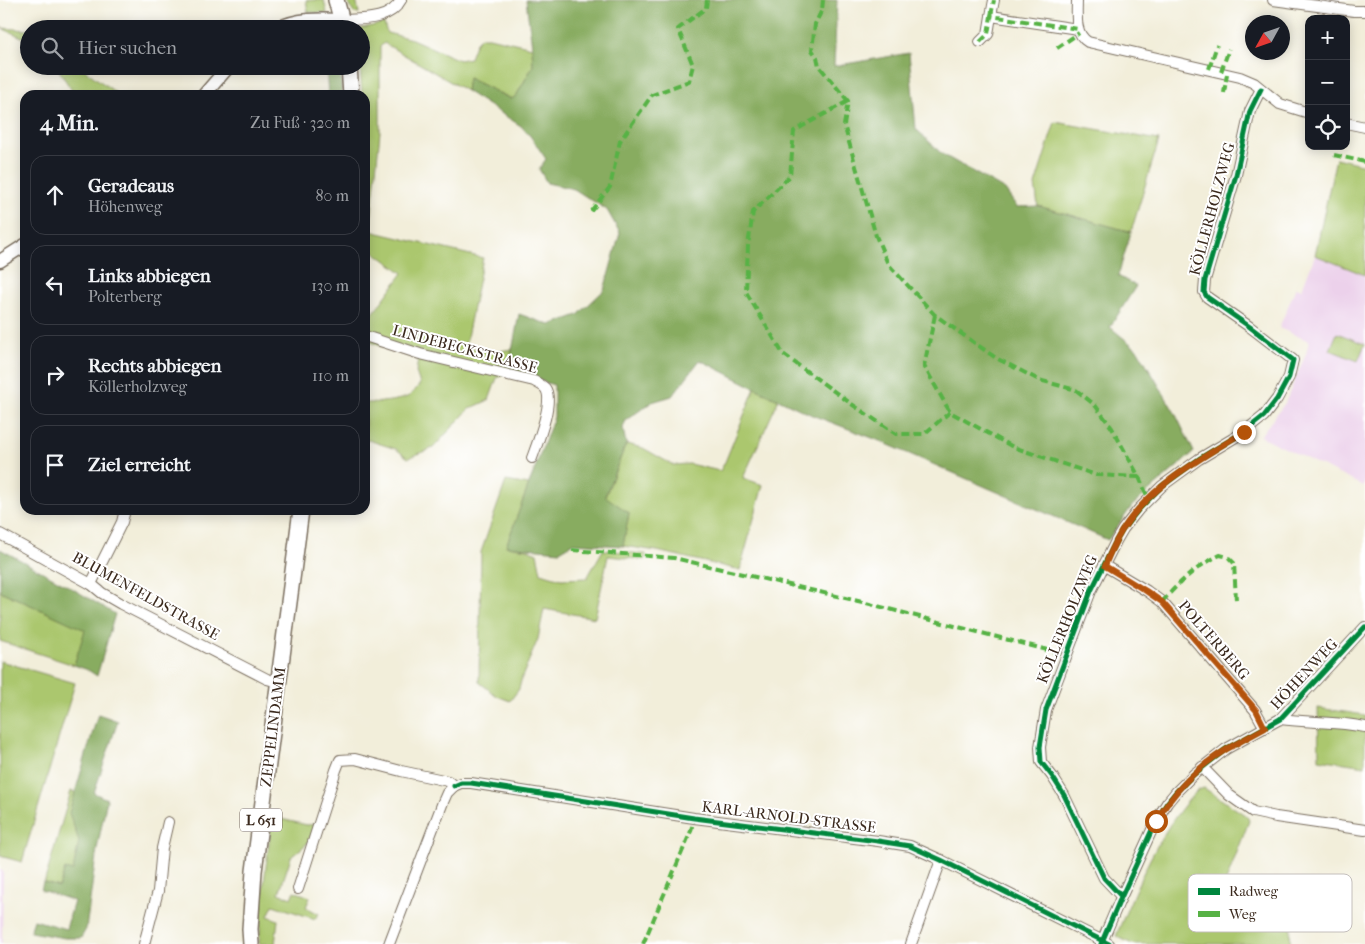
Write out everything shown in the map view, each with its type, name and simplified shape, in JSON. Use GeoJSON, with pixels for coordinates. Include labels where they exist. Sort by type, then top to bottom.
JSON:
{"type":"FeatureCollection","features":[{"type":"Feature","properties":{"kind":"main road"},"geometry":{"type":"LineString","coordinates":[[336,0],[342,20]]}},
{"type":"Feature","properties":{"kind":"main road"},"geometry":{"type":"LineString","coordinates":[[349,75],[350,90]]}},
{"type":"Feature","properties":{"kind":"main road","name":"ZEPPELINDAMM"},"geometry":{"type":"LineString","coordinates":[[251,944],[250,929],[254,871],[300,515]]}},
{"type":"Feature","properties":{"kind":"street"},"geometry":{"type":"LineString","coordinates":[[360,20],[392,12],[401,0]]}},
{"type":"Feature","properties":{"kind":"street"},"geometry":{"type":"LineString","coordinates":[[980,42],[988,34],[994,0]]}},
{"type":"Feature","properties":{"kind":"street"},"geometry":{"type":"LineString","coordinates":[[1077,0],[1078,29],[1081,37],[1088,42],[1240,77],[1254,83],[1280,104],[1305,112]]}},
{"type":"Feature","properties":{"kind":"street"},"geometry":{"type":"LineString","coordinates":[[1273,0],[1365,11]]}},
{"type":"Feature","properties":{"kind":"street"},"geometry":{"type":"LineString","coordinates":[[991,16],[1078,29]]}},
{"type":"Feature","properties":{"kind":"street"},"geometry":{"type":"LineString","coordinates":[[208,90],[221,75]]}},
{"type":"Feature","properties":{"kind":"street","name":"KÖLLERHOLZWEG"},"geometry":{"type":"LineString","coordinates":[[1122,896],[1104,878],[1064,795],[1040,762],[1046,710],[1091,591],[1123,529],[1148,498],[1176,475],[1244,432],[1262,418],[1277,399],[1291,371],[1293,360],[1207,297],[1204,292],[1236,176],[1250,111],[1261,89]]}},
{"type":"Feature","properties":{"kind":"street"},"geometry":{"type":"LineString","coordinates":[[1350,124],[1365,127]]}},
{"type":"Feature","properties":{"kind":"street"},"geometry":{"type":"LineString","coordinates":[[0,261],[20,248]]}},
{"type":"Feature","properties":{"kind":"street","name":"LINDEBECKSTRASSE"},"geometry":{"type":"LineString","coordinates":[[370,338],[420,354],[534,381],[545,388],[548,396],[547,410],[532,458]]}},
{"type":"Feature","properties":{"kind":"street"},"geometry":{"type":"LineString","coordinates":[[90,584],[124,515]]}},
{"type":"Feature","properties":{"kind":"street","name":"BLUMENFELDSTRASSE"},"geometry":{"type":"LineString","coordinates":[[0,534],[126,606],[267,679],[278,682]]}},
{"type":"Feature","properties":{"kind":"street","name":"POLTERBERG"},"geometry":{"type":"LineString","coordinates":[[1105,566],[1162,602],[1256,710],[1265,728]]}},
{"type":"Feature","properties":{"kind":"street","name":"HÖHENWEG"},"geometry":{"type":"LineString","coordinates":[[1104,943],[1122,896],[1153,828],[1167,803],[1190,777],[1226,749],[1280,719],[1365,627]]}},
{"type":"Feature","properties":{"kind":"street"},"geometry":{"type":"LineString","coordinates":[[1280,719],[1298,722],[1351,724],[1365,727]]}},
{"type":"Feature","properties":{"kind":"street","name":"KARL-ARNOLD-STRASSE"},"geometry":{"type":"LineString","coordinates":[[298,890],[340,760],[356,759],[448,781],[454,786],[461,783],[471,783],[694,818],[910,846],[1104,943]]}},
{"type":"Feature","properties":{"kind":"street"},"geometry":{"type":"LineString","coordinates":[[1202,767],[1229,796],[1252,812],[1365,830]]}},
{"type":"Feature","properties":{"kind":"street"},"geometry":{"type":"LineString","coordinates":[[389,944],[443,802],[447,793],[454,786]]}},
{"type":"Feature","properties":{"kind":"street"},"geometry":{"type":"LineString","coordinates":[[144,944],[158,891],[162,848],[168,822]]}},
{"type":"Feature","properties":{"kind":"street"},"geometry":{"type":"LineString","coordinates":[[911,944],[941,860]]}},
{"type":"Feature","properties":{"kind":"shaded area"},"geometry":{"type":"Polygon","coordinates":[[[1315,255],[1365,275],[1365,481],[1363,486],[1260,436],[1285,403],[1306,354],[1309,341],[1279,328],[1296,287],[1302,289],[1315,255]]]}},
{"type":"Feature","properties":{"kind":"shaded area"},"geometry":{"type":"Polygon","coordinates":[[[0,870],[3,871],[2,944],[0,944],[0,870]]]}},
{"type":"Feature","properties":{"kind":"green space"},"geometry":{"type":"Polygon","coordinates":[[[306,0],[324,0],[327,13],[308,12],[306,0]]]}},
{"type":"Feature","properties":{"kind":"green space"},"geometry":{"type":"Polygon","coordinates":[[[346,0],[356,0],[359,13],[354,13],[346,0]]]}},
{"type":"Feature","properties":{"kind":"green space"},"geometry":{"type":"Polygon","coordinates":[[[526,0],[837,0],[834,66],[909,53],[916,129],[942,154],[1005,190],[1017,207],[1038,206],[1131,232],[1118,276],[1136,286],[1110,327],[1138,350],[1175,413],[1194,452],[1132,506],[1108,540],[875,439],[812,415],[700,360],[672,396],[652,402],[626,420],[623,428],[626,444],[605,496],[629,513],[623,546],[573,543],[560,551],[506,546],[554,417],[554,385],[508,372],[519,314],[550,325],[578,315],[604,290],[620,233],[607,210],[574,189],[547,183],[539,169],[546,159],[531,137],[521,126],[466,91],[468,78],[511,99],[516,96],[533,66],[526,0]]]}},
{"type":"Feature","properties":{"kind":"green space"},"geometry":{"type":"Polygon","coordinates":[[[384,23],[387,33],[412,39],[459,60],[470,58],[476,42],[481,37],[489,37],[532,47],[533,66],[516,96],[512,99],[468,78],[466,91],[384,43],[380,47],[380,131],[370,231],[370,90],[362,90],[361,75],[370,75],[370,26],[384,23]]]}},
{"type":"Feature","properties":{"kind":"green space"},"geometry":{"type":"Polygon","coordinates":[[[1,28],[20,29],[20,36],[1,28]]]}},
{"type":"Feature","properties":{"kind":"green space"},"geometry":{"type":"Polygon","coordinates":[[[62,75],[91,75],[112,90],[72,90],[62,75]]]}},
{"type":"Feature","properties":{"kind":"green space"},"geometry":{"type":"Polygon","coordinates":[[[327,75],[341,75],[342,90],[328,90],[327,75]]]}},
{"type":"Feature","properties":{"kind":"green space"},"geometry":{"type":"Polygon","coordinates":[[[1055,122],[1159,140],[1131,232],[1038,206],[1035,185],[1055,122]]]}},
{"type":"Feature","properties":{"kind":"green space"},"geometry":{"type":"Polygon","coordinates":[[[1336,158],[1365,165],[1365,275],[1315,255],[1336,158]]]}},
{"type":"Feature","properties":{"kind":"green space"},"geometry":{"type":"Polygon","coordinates":[[[370,231],[483,258],[465,347],[493,352],[512,349],[508,372],[497,378],[489,400],[469,409],[433,448],[408,458],[396,449],[370,441],[370,403],[405,398],[420,384],[416,372],[418,359],[370,342],[370,317],[403,273],[370,249],[370,231]]]}},
{"type":"Feature","properties":{"kind":"green space"},"geometry":{"type":"Polygon","coordinates":[[[1337,333],[1365,344],[1358,361],[1330,350],[1337,333]]]}},
{"type":"Feature","properties":{"kind":"green space"},"geometry":{"type":"Polygon","coordinates":[[[755,388],[779,399],[743,478],[763,485],[740,570],[657,551],[623,546],[629,513],[605,497],[626,444],[643,448],[673,465],[689,464],[720,471],[755,388]]]}},
{"type":"Feature","properties":{"kind":"green space"},"geometry":{"type":"Polygon","coordinates":[[[506,481],[529,485],[506,546],[527,549],[537,553],[541,573],[561,579],[587,578],[603,550],[646,554],[645,560],[608,556],[595,618],[544,609],[538,639],[519,689],[510,701],[497,696],[479,682],[481,552],[506,481]]]}},
{"type":"Feature","properties":{"kind":"green space"},"geometry":{"type":"Polygon","coordinates":[[[0,549],[115,614],[97,676],[88,670],[74,665],[85,630],[0,591],[0,549]]]}},
{"type":"Feature","properties":{"kind":"green space"},"geometry":{"type":"Polygon","coordinates":[[[0,591],[86,630],[74,665],[0,641],[0,591]]]}},
{"type":"Feature","properties":{"kind":"green space"},"geometry":{"type":"Polygon","coordinates":[[[0,661],[75,683],[22,862],[0,856],[0,661]]]}},
{"type":"Feature","properties":{"kind":"green space"},"geometry":{"type":"Polygon","coordinates":[[[1318,708],[1365,715],[1365,766],[1319,759],[1318,708]]]}},
{"type":"Feature","properties":{"kind":"green space"},"geometry":{"type":"Polygon","coordinates":[[[98,714],[118,721],[94,793],[107,799],[97,849],[86,929],[81,938],[65,938],[30,932],[34,920],[66,929],[74,901],[41,890],[43,882],[59,887],[65,869],[73,871],[79,841],[69,813],[98,714]]]}},
{"type":"Feature","properties":{"kind":"green space"},"geometry":{"type":"Polygon","coordinates":[[[1204,788],[1245,815],[1249,821],[1229,874],[1188,874],[1188,932],[1291,932],[1290,944],[1132,944],[1116,936],[1140,880],[1159,843],[1169,826],[1198,790],[1204,788]]]}},
{"type":"Feature","properties":{"kind":"green space"},"geometry":{"type":"Polygon","coordinates":[[[71,791],[107,801],[78,897],[43,887],[71,791]]]}},
{"type":"Feature","properties":{"kind":"green space"},"geometry":{"type":"Polygon","coordinates":[[[272,817],[307,825],[316,824],[309,842],[291,857],[279,893],[291,898],[294,891],[310,897],[306,907],[319,914],[315,919],[273,905],[268,916],[278,920],[275,944],[259,944],[263,891],[272,817]]]}},
{"type":"Feature","properties":{"kind":"marked path"},"geometry":{"type":"LineString","coordinates":[[591,211],[610,187],[620,141],[652,95],[689,81],[693,65],[678,29],[706,8],[707,0]]}},
{"type":"Feature","properties":{"kind":"marked path"},"geometry":{"type":"LineString","coordinates":[[823,0],[822,10],[815,24],[812,50],[817,57],[819,66],[848,101],[844,125],[876,236],[888,264],[935,315],[996,358],[1039,380],[1076,390],[1095,405],[1112,428],[1139,477],[1148,498]]}},
{"type":"Feature","properties":{"kind":"marked path"},"geometry":{"type":"LineString","coordinates":[[991,16],[994,0]]}},
{"type":"Feature","properties":{"kind":"marked path"},"geometry":{"type":"LineString","coordinates":[[980,42],[988,34],[991,16],[1078,29]]}},
{"type":"Feature","properties":{"kind":"marked path"},"geometry":{"type":"LineString","coordinates":[[1057,48],[1079,33]]}},
{"type":"Feature","properties":{"kind":"marked path"},"geometry":{"type":"LineString","coordinates":[[1209,69],[1217,45]]}},
{"type":"Feature","properties":{"kind":"marked path"},"geometry":{"type":"LineString","coordinates":[[1221,72],[1229,49]]}},
{"type":"Feature","properties":{"kind":"marked path"},"geometry":{"type":"LineString","coordinates":[[1224,93],[1227,74]]}},
{"type":"Feature","properties":{"kind":"marked path"},"geometry":{"type":"LineString","coordinates":[[848,101],[794,131],[790,176],[753,212],[748,246],[746,292],[783,354],[896,434],[924,434],[950,412]]}},
{"type":"Feature","properties":{"kind":"marked path"},"geometry":{"type":"LineString","coordinates":[[1334,155],[1365,162]]}},
{"type":"Feature","properties":{"kind":"marked path"},"geometry":{"type":"LineString","coordinates":[[935,315],[924,366],[950,412],[1013,447],[1096,475],[1139,477]]}},
{"type":"Feature","properties":{"kind":"marked path"},"geometry":{"type":"LineString","coordinates":[[572,550],[674,558],[858,601],[1067,655]]}},
{"type":"Feature","properties":{"kind":"marked path"},"geometry":{"type":"LineString","coordinates":[[1162,602],[1188,576],[1203,564],[1220,555],[1228,557],[1234,563],[1236,600]]}},
{"type":"Feature","properties":{"kind":"marked path"},"geometry":{"type":"LineString","coordinates":[[643,944],[691,831],[694,818]]}},
{"type":"Feature","properties":{"kind":"cycle path"},"geometry":{"type":"LineString","coordinates":[[1121,896],[1104,878],[1064,795],[1041,762],[1040,747],[1046,710],[1091,591],[1123,529],[1139,509],[1162,486],[1199,459],[1244,432],[1264,416],[1277,399],[1289,377],[1293,360],[1207,297],[1204,292],[1205,280],[1236,175],[1250,111],[1261,89]]}},
{"type":"Feature","properties":{"kind":"cycle path"},"geometry":{"type":"LineString","coordinates":[[1101,944],[1156,821],[1176,792],[1194,774],[1226,749],[1280,719],[1365,627]]}},
{"type":"Feature","properties":{"kind":"cycle path"},"geometry":{"type":"LineString","coordinates":[[454,786],[461,783],[471,783],[694,818],[910,846],[1109,944]]}},
{"type":"Feature","properties":{"kind":"route"},"geometry":{"type":"LineString","coordinates":[[1156,821],[1167,803],[1190,777],[1226,749],[1265,728],[1256,710],[1162,602],[1105,566],[1123,529],[1148,498],[1176,475],[1244,432]]}}]}
